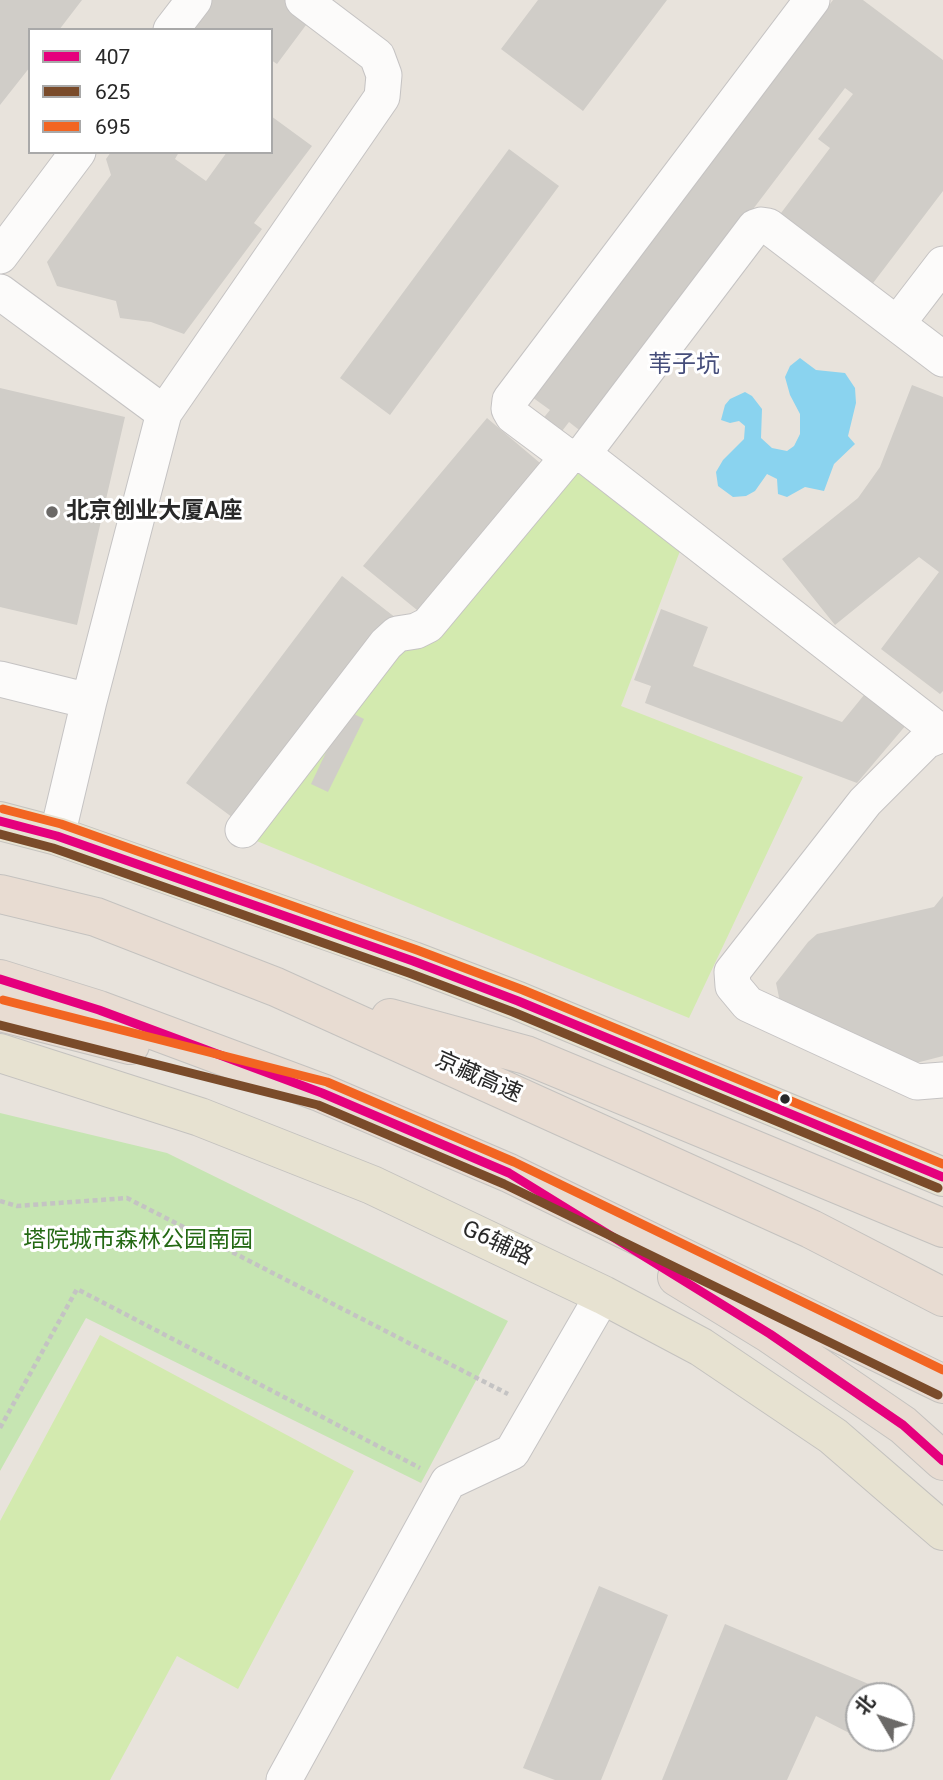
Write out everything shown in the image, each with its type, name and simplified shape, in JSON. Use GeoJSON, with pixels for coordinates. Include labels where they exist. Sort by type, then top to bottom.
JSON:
{"type":"FeatureCollection","features":[{"type":"Feature","properties":{"kind":"highway"},"geometry":{"type":"LineString","coordinates":[[0,878],[96,917]]}},
{"type":"Feature","properties":{"kind":"highway","name":"京藏高速"},"geometry":{"type":"LineString","coordinates":[[0,894],[96,917],[276,987],[811,1229],[943,1297]]}},
{"type":"Feature","properties":{"kind":"highway"},"geometry":{"type":"LineString","coordinates":[[0,979],[99,1010],[322,1093],[509,1173],[943,1384]]}},
{"type":"Feature","properties":{"kind":"highway"},"geometry":{"type":"LineString","coordinates":[[276,987],[526,1055],[943,1228]]}},
{"type":"Feature","properties":{"kind":"highway"},"geometry":{"type":"LineString","coordinates":[[0,1012],[322,1093]]}},
{"type":"Feature","properties":{"kind":"highway"},"geometry":{"type":"LineString","coordinates":[[509,1173],[770,1334],[903,1424],[943,1461]]}},
{"type":"Feature","properties":{"kind":"main road"},"geometry":{"type":"LineString","coordinates":[[0,821],[57,836],[413,961],[943,1177]]}},
{"type":"Feature","properties":{"kind":"main road","name":"G6辅路"},"geometry":{"type":"LineString","coordinates":[[0,1053],[200,1118],[372,1185],[603,1295],[701,1347],[833,1436],[943,1531]]}},
{"type":"Feature","properties":{"kind":"street"},"geometry":{"type":"LineString","coordinates":[[173,28],[194,0]]}},
{"type":"Feature","properties":{"kind":"street"},"geometry":{"type":"LineString","coordinates":[[57,836],[164,413],[382,97],[384,75],[377,56],[303,0]]}},
{"type":"Feature","properties":{"kind":"street"},"geometry":{"type":"LineString","coordinates":[[812,0],[510,400],[509,409],[513,416],[576,455],[943,734]]}},
{"type":"Feature","properties":{"kind":"street"},"geometry":{"type":"LineString","coordinates":[[0,256],[76,154]]}},
{"type":"Feature","properties":{"kind":"street"},"geometry":{"type":"LineString","coordinates":[[243,830],[386,644],[397,635],[428,625],[576,455],[755,227],[768,226],[943,359]]}},
{"type":"Feature","properties":{"kind":"street"},"geometry":{"type":"LineString","coordinates":[[897,324],[943,264]]}},
{"type":"Feature","properties":{"kind":"street"},"geometry":{"type":"LineString","coordinates":[[0,292],[164,413]]}},
{"type":"Feature","properties":{"kind":"street"},"geometry":{"type":"LineString","coordinates":[[0,679],[89,701]]}},
{"type":"Feature","properties":{"kind":"street"},"geometry":{"type":"LineString","coordinates":[[943,734],[926,741],[864,802],[732,972],[733,986],[748,1003],[918,1082],[943,1080]]}},
{"type":"Feature","properties":{"kind":"street"},"geometry":{"type":"LineString","coordinates":[[284,1780],[448,1482],[512,1452],[603,1295]]}},
{"type":"Feature","properties":{"kind":"path"},"geometry":{"type":"LineString","coordinates":[[0,1201],[17,1206],[127,1198],[537,1409]]}},
{"type":"Feature","properties":{"kind":"path"},"geometry":{"type":"LineString","coordinates":[[0,1428],[77,1289],[448,1482]]}},
{"type":"Feature","properties":{"kind":"green space"},"geometry":{"type":"Polygon","coordinates":[[[570,467],[680,551],[621,706],[803,777],[689,1018],[247,837],[393,647],[570,467]]]}},
{"type":"Feature","properties":{"kind":"green space","name":"塔院城市森林公园南园"},"geometry":{"type":"Polygon","coordinates":[[[0,1113],[167,1153],[508,1321],[421,1483],[86,1318],[0,1471],[0,1113]]]}},
{"type":"Feature","properties":{"kind":"green space"},"geometry":{"type":"Polygon","coordinates":[[[100,1335],[354,1471],[238,1689],[177,1656],[110,1780],[0,1780],[0,1521],[100,1335]]]}},
{"type":"Feature","properties":{"kind":"water"},"geometry":{"type":"Polygon","coordinates":[[[800,358],[816,370],[845,373],[855,388],[856,403],[848,436],[855,444],[834,464],[824,491],[805,487],[787,497],[778,494],[777,479],[767,474],[755,491],[746,496],[733,497],[718,486],[716,472],[723,460],[744,439],[745,426],[739,421],[730,423],[721,420],[725,405],[730,399],[745,392],[752,396],[762,409],[761,438],[772,448],[787,451],[794,446],[800,434],[800,414],[790,395],[785,377],[790,366],[800,358]]]}},
{"type":"Feature","properties":{"kind":"building"},"geometry":{"type":"Polygon","coordinates":[[[0,0],[82,0],[61,28],[28,28],[28,70],[0,105],[0,0]]]}},
{"type":"Feature","properties":{"kind":"building"},"geometry":{"type":"Polygon","coordinates":[[[211,0],[289,0],[312,17],[277,64],[273,61],[273,28],[190,28],[211,0]]]}},
{"type":"Feature","properties":{"kind":"building"},"geometry":{"type":"Polygon","coordinates":[[[538,0],[667,0],[583,111],[501,49],[538,0]]]}},
{"type":"Feature","properties":{"kind":"building"},"geometry":{"type":"Polygon","coordinates":[[[833,0],[863,0],[943,60],[943,191],[867,291],[775,221],[830,148],[818,139],[853,94],[845,88],[583,433],[569,422],[559,435],[541,421],[550,410],[532,397],[833,0]]]}},
{"type":"Feature","properties":{"kind":"building"},"geometry":{"type":"Polygon","coordinates":[[[273,117],[312,146],[254,223],[262,229],[184,334],[151,322],[120,318],[116,301],[57,286],[47,262],[111,175],[106,159],[110,154],[178,154],[175,159],[206,181],[226,154],[273,154],[273,117]]]}},
{"type":"Feature","properties":{"kind":"building"},"geometry":{"type":"Polygon","coordinates":[[[509,149],[559,186],[390,415],[340,378],[509,149]]]}},
{"type":"Feature","properties":{"kind":"building"},"geometry":{"type":"Polygon","coordinates":[[[912,385],[943,397],[943,691],[940,694],[881,649],[939,572],[919,557],[835,625],[782,559],[858,498],[880,467],[912,385]]]}},
{"type":"Feature","properties":{"kind":"building","name":"北京创业大厦A座"},"geometry":{"type":"Polygon","coordinates":[[[0,388],[125,417],[77,625],[0,607],[0,388]]]}},
{"type":"Feature","properties":{"kind":"building"},"geometry":{"type":"Polygon","coordinates":[[[487,418],[540,463],[417,610],[363,566],[487,418]]]}},
{"type":"Feature","properties":{"kind":"building"},"geometry":{"type":"Polygon","coordinates":[[[342,576],[396,618],[240,823],[186,783],[342,576]]]}},
{"type":"Feature","properties":{"kind":"building"},"geometry":{"type":"Polygon","coordinates":[[[661,609],[708,627],[693,666],[842,722],[873,684],[912,718],[857,783],[645,703],[651,686],[634,680],[661,609]]]}},
{"type":"Feature","properties":{"kind":"building"},"geometry":{"type":"Polygon","coordinates":[[[346,710],[364,719],[328,792],[311,784],[346,710]]]}},
{"type":"Feature","properties":{"kind":"building"},"geometry":{"type":"Polygon","coordinates":[[[943,896],[943,1056],[916,1063],[780,1002],[776,983],[817,934],[934,907],[943,896]]]}},
{"type":"Feature","properties":{"kind":"building"},"geometry":{"type":"Polygon","coordinates":[[[599,1586],[668,1615],[601,1780],[555,1780],[523,1768],[599,1586]]]}},
{"type":"Feature","properties":{"kind":"building"},"geometry":{"type":"Polygon","coordinates":[[[725,1624],[864,1682],[845,1682],[845,1731],[816,1716],[787,1780],[662,1780],[725,1624]]]}},
{"type":"Feature","properties":{"kind":"transit line","name":"695"},"geometry":{"type":"LineString","coordinates":[[3,809],[61,824],[523,990],[943,1164]]}},
{"type":"Feature","properties":{"kind":"transit line","name":"407"},"geometry":{"type":"LineString","coordinates":[[0,821],[57,836],[413,961],[518,1001],[943,1177]]}},
{"type":"Feature","properties":{"kind":"transit line","name":"625"},"geometry":{"type":"LineString","coordinates":[[0,834],[53,848],[513,1012],[938,1188]]}},
{"type":"Feature","properties":{"kind":"transit line","name":"407"},"geometry":{"type":"LineString","coordinates":[[0,979],[99,1010],[322,1093],[509,1173],[770,1334],[903,1425],[943,1461]]}},
{"type":"Feature","properties":{"kind":"transit line","name":"695"},"geometry":{"type":"LineString","coordinates":[[3,1000],[327,1082],[514,1162],[943,1370]]}},
{"type":"Feature","properties":{"kind":"transit line","name":"625"},"geometry":{"type":"LineString","coordinates":[[0,1025],[318,1105],[504,1184],[938,1395]]}},
{"type":"Feature","properties":{"kind":"place","name":"北京创业大厦A座"},"geometry":{"type":"Point","coordinates":[52,512]}},
{"type":"Feature","properties":{"kind":"district","name":"苇子坑"},"geometry":{"type":"Point","coordinates":[684,366]}}]}
